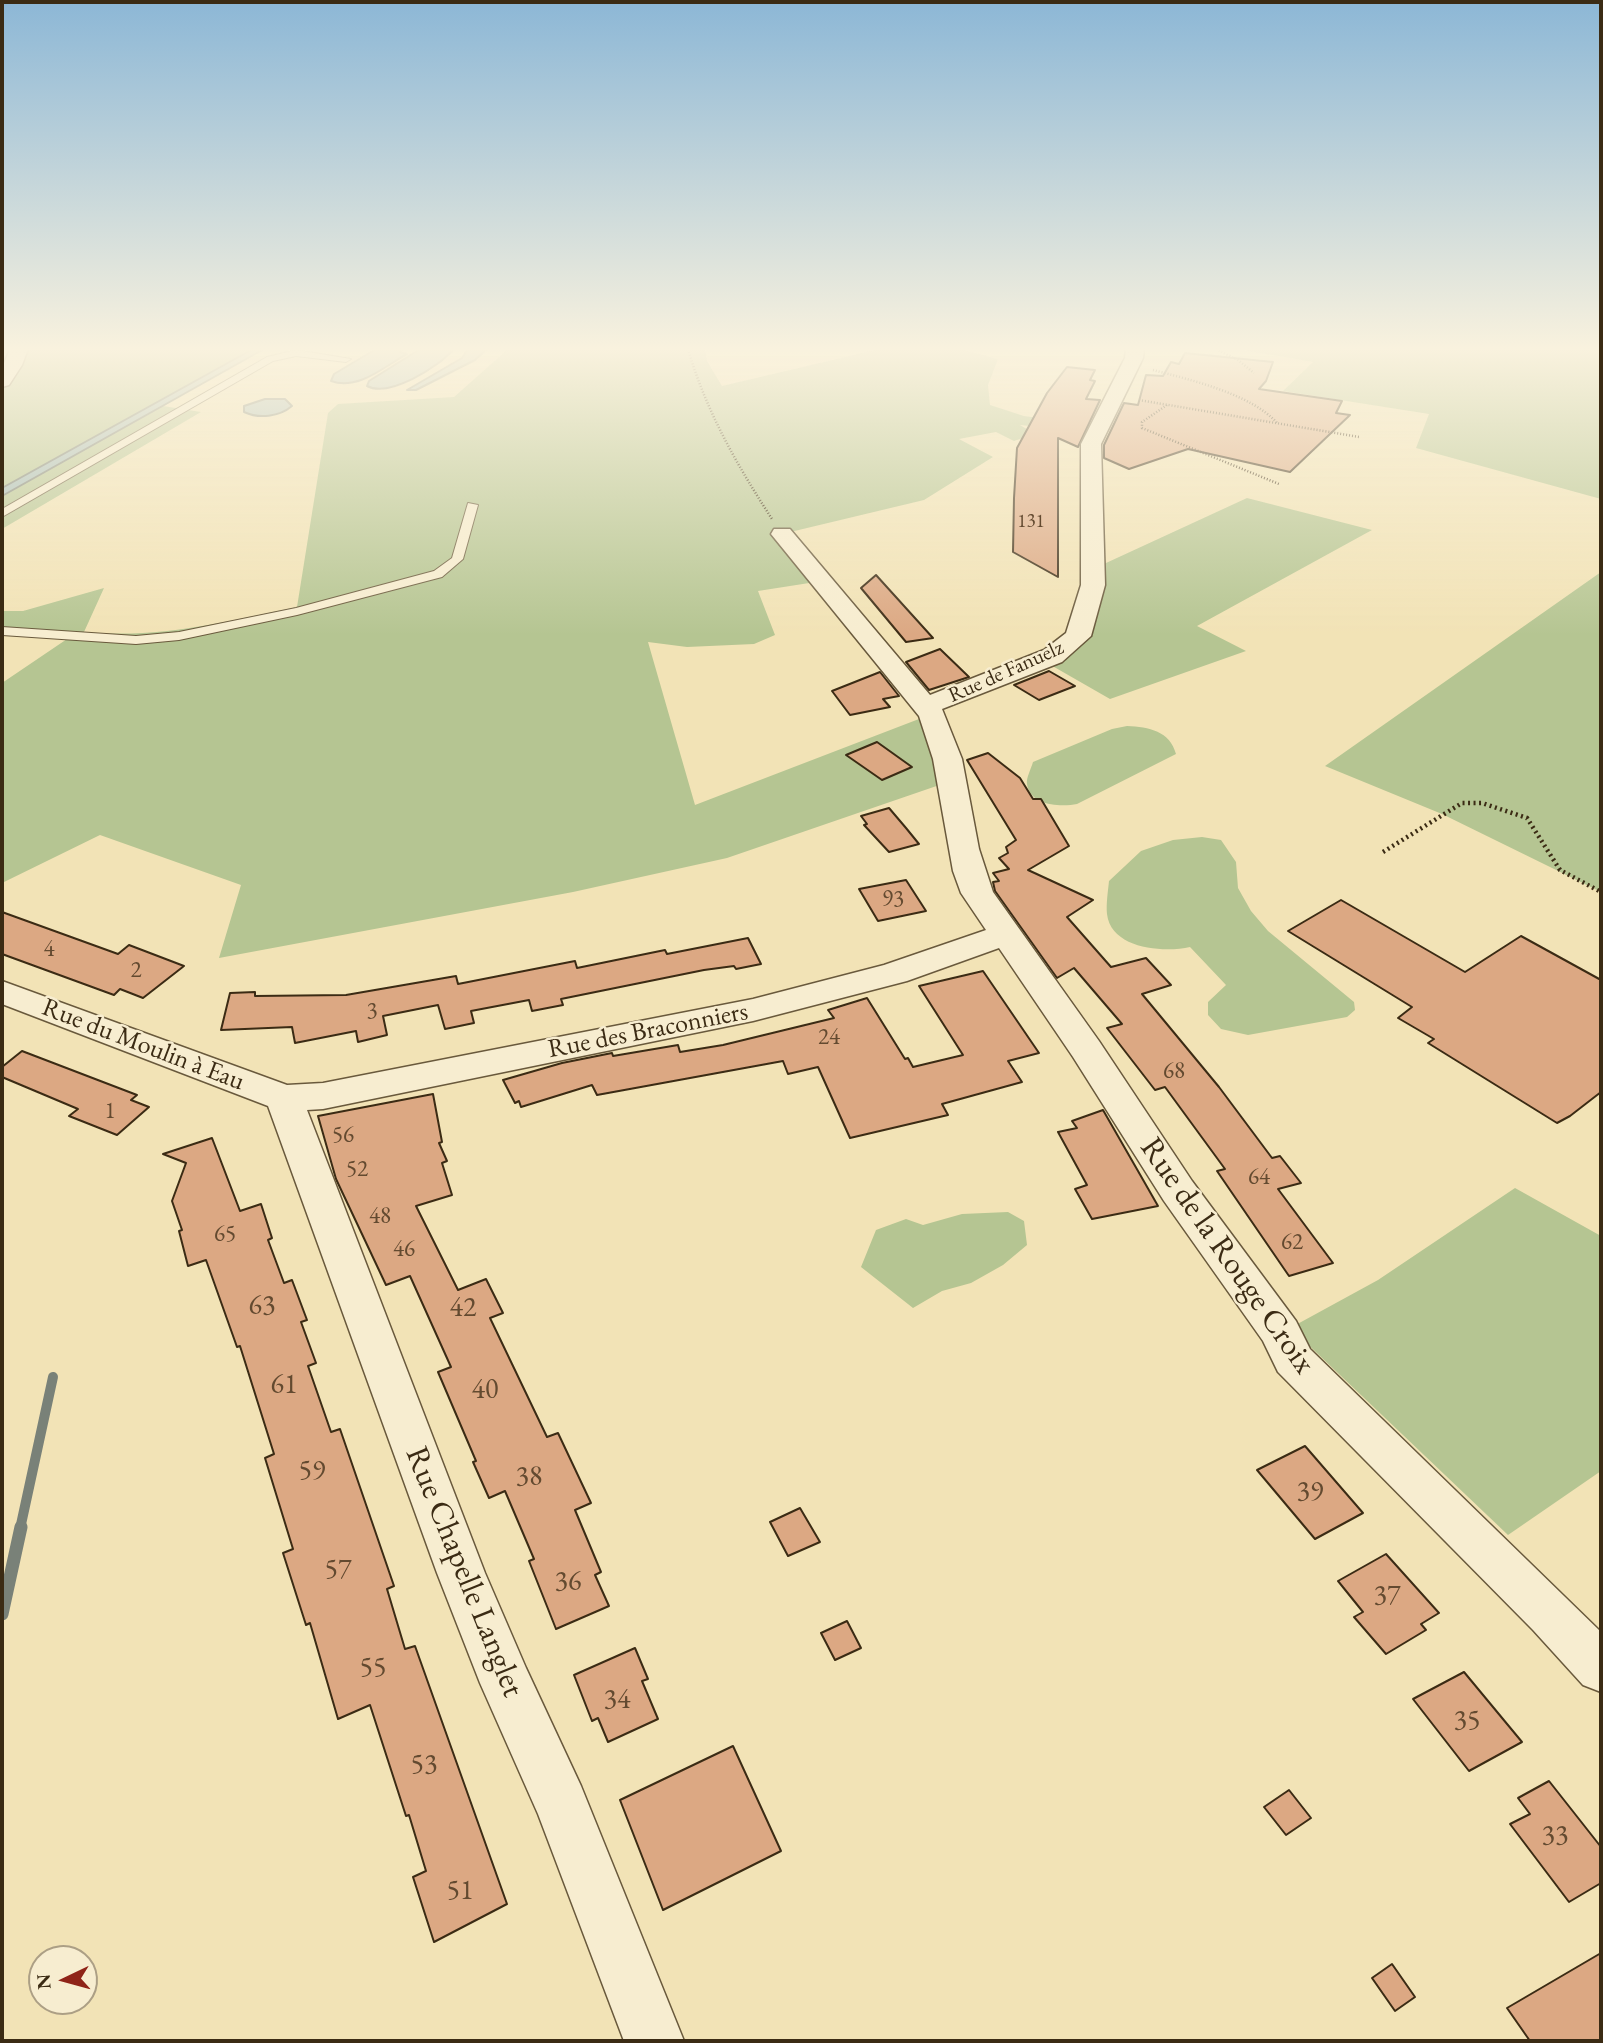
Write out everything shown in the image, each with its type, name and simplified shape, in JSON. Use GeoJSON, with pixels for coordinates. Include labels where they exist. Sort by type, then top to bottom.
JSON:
{"type":"FeatureCollection","features":[{"type":"Feature","properties":{"kind":"street","name":"Rue de Fanuelz"},"geometry":{"type":"LineString","coordinates":[[926,706],[1053,656],[1067,648],[1079,636],[1093,586],[1091,444]]}},
{"type":"Feature","properties":{"kind":"street","name":"Rue de la Rouge Croix"},"geometry":{"type":"LineString","coordinates":[[782,534],[926,706],[945,741],[954,780],[966,868],[977,893],[1086,1049],[1178,1191],[1281,1333],[1293,1360],[1551,1614],[1601,1668]]}},
{"type":"Feature","properties":{"kind":"street","name":"Rue des Braconniers"},"geometry":{"type":"LineString","coordinates":[[284,1098],[323,1096],[357,1090],[754,1010],[895,973],[1004,935]]}},
{"type":"Feature","properties":{"kind":"street","name":"Rue du Moulin à Eau"},"geometry":{"type":"LineString","coordinates":[[2,992],[284,1098]]}},
{"type":"Feature","properties":{"kind":"street","name":"Rue Chapelle Langlet"},"geometry":{"type":"LineString","coordinates":[[284,1098],[461,1573],[506,1683],[562,1805],[653,2041]]}},
{"type":"Feature","properties":{"kind":"lane"},"geometry":{"type":"LineString","coordinates":[[2,514],[122,444]]}},
{"type":"Feature","properties":{"kind":"lane"},"geometry":{"type":"LineString","coordinates":[[2,631],[136,640],[179,636],[297,611],[438,574],[457,559],[472,505]]}},
{"type":"Feature","properties":{"kind":"path"},"geometry":{"type":"LineString","coordinates":[[726,444],[782,534]]}},
{"type":"Feature","properties":{"kind":"path"},"geometry":{"type":"LineString","coordinates":[[1182,444],[1279,484]]}},
{"type":"Feature","properties":{"kind":"path"},"geometry":{"type":"LineString","coordinates":[[1383,852],[1462,803],[1482,803],[1527,818],[1560,870],[1601,892]]}},
{"type":"Feature","properties":{"kind":"green space"},"geometry":{"type":"Polygon","coordinates":[[[2,444],[81,444],[2,488],[2,444]]]}},
{"type":"Feature","properties":{"kind":"green space"},"geometry":{"type":"Polygon","coordinates":[[[94,444],[146,444],[2,529],[2,496],[94,444]]]}},
{"type":"Feature","properties":{"kind":"green space"},"geometry":{"type":"Polygon","coordinates":[[[323,444],[969,444],[993,457],[924,500],[782,534],[822,581],[758,591],[775,635],[754,644],[687,647],[648,642],[695,805],[932,714],[954,780],[727,858],[573,892],[219,958],[241,885],[100,835],[2,883],[2,683],[70,637],[2,631],[2,611],[23,611],[104,588],[84,632],[112,634],[192,628],[297,607],[323,444]]]}},
{"type":"Feature","properties":{"kind":"green space"},"geometry":{"type":"Polygon","coordinates":[[[1417,444],[1601,444],[1601,499],[1416,448],[1417,444]]]}},
{"type":"Feature","properties":{"kind":"green space"},"geometry":{"type":"Polygon","coordinates":[[[1247,498],[1372,530],[1197,626],[1246,651],[1110,699],[1042,660],[1067,647],[1093,569],[1247,498]]]}},
{"type":"Feature","properties":{"kind":"green space"},"geometry":{"type":"Polygon","coordinates":[[[1601,572],[1601,892],[1442,814],[1325,766],[1601,572]]]}},
{"type":"Feature","properties":{"kind":"green space"},"geometry":{"type":"Polygon","coordinates":[[[1127,726],[1164,735],[1176,754],[1077,804],[1047,803],[1034,797],[1029,791],[1027,782],[1033,762],[1112,729],[1127,726]]]}},
{"type":"Feature","properties":{"kind":"green space"},"geometry":{"type":"Polygon","coordinates":[[[1202,837],[1221,840],[1236,862],[1238,888],[1251,911],[1268,931],[1354,1002],[1355,1010],[1347,1017],[1248,1035],[1221,1029],[1208,1015],[1208,1002],[1226,985],[1190,947],[1167,949],[1140,946],[1118,935],[1107,914],[1109,881],[1141,851],[1173,840],[1202,837]]]}},
{"type":"Feature","properties":{"kind":"green space"},"geometry":{"type":"Polygon","coordinates":[[[1515,1188],[1601,1236],[1601,1471],[1508,1535],[1299,1336],[1281,1333],[1378,1280],[1515,1188]]]}},
{"type":"Feature","properties":{"kind":"green space"},"geometry":{"type":"Polygon","coordinates":[[[1008,1212],[1024,1221],[1027,1245],[1003,1265],[971,1283],[942,1291],[913,1308],[861,1267],[876,1230],[906,1219],[923,1225],[962,1214],[1008,1212]]]}},
{"type":"Feature","properties":{"kind":"water"},"geometry":{"type":"Polygon","coordinates":[[[81,444],[94,444],[2,496],[2,488],[81,444]]]}},
{"type":"Feature","properties":{"kind":"building"},"geometry":{"type":"Polygon","coordinates":[[[1019,444],[1058,444],[1058,577],[1013,552],[1019,444]]]}},
{"type":"Feature","properties":{"kind":"building"},"geometry":{"type":"Polygon","coordinates":[[[1319,444],[1290,472],[1188,449],[1129,469],[1104,458],[1104,445],[1319,444]]]}},
{"type":"Feature","properties":{"kind":"building"},"geometry":{"type":"Polygon","coordinates":[[[876,575],[933,638],[906,642],[861,588],[876,575]]]}},
{"type":"Feature","properties":{"kind":"building"},"geometry":{"type":"Polygon","coordinates":[[[940,649],[969,677],[929,690],[906,662],[940,649]]]}},
{"type":"Feature","properties":{"kind":"building"},"geometry":{"type":"Polygon","coordinates":[[[1049,671],[1075,686],[1039,700],[1014,685],[1049,671]]]}},
{"type":"Feature","properties":{"kind":"building"},"geometry":{"type":"Polygon","coordinates":[[[880,672],[899,696],[883,699],[890,707],[850,715],[832,691],[880,672]]]}},
{"type":"Feature","properties":{"kind":"building"},"geometry":{"type":"Polygon","coordinates":[[[877,742],[912,767],[882,780],[846,755],[877,742]]]}},
{"type":"Feature","properties":{"kind":"building"},"geometry":{"type":"Polygon","coordinates":[[[988,753],[1020,778],[1033,799],[1041,799],[1069,846],[1028,870],[1093,900],[1067,917],[1111,967],[1146,958],[1171,985],[1142,994],[1219,1087],[1272,1158],[1280,1156],[1301,1183],[1278,1189],[1333,1263],[1289,1276],[1217,1171],[1225,1169],[1165,1087],[1155,1090],[1107,1028],[1122,1024],[1074,968],[1057,978],[995,891],[993,882],[999,881],[993,873],[1009,869],[999,858],[1008,853],[1006,847],[1016,840],[967,760],[988,753]]]}},
{"type":"Feature","properties":{"kind":"building"},"geometry":{"type":"Polygon","coordinates":[[[889,808],[919,844],[889,852],[864,825],[867,824],[861,816],[889,808]]]}},
{"type":"Feature","properties":{"kind":"building"},"geometry":{"type":"Polygon","coordinates":[[[906,880],[926,911],[878,921],[859,889],[906,880]]]}},
{"type":"Feature","properties":{"kind":"building"},"geometry":{"type":"Polygon","coordinates":[[[1341,900],[1465,972],[1521,936],[1601,980],[1601,1092],[1557,1123],[1428,1043],[1434,1039],[1398,1018],[1412,1007],[1288,931],[1341,900]]]}},
{"type":"Feature","properties":{"kind":"building"},"geometry":{"type":"Polygon","coordinates":[[[2,912],[118,954],[129,945],[184,966],[143,998],[120,989],[114,995],[2,954],[2,912]]]}},
{"type":"Feature","properties":{"kind":"building"},"geometry":{"type":"Polygon","coordinates":[[[748,938],[761,964],[736,969],[734,966],[704,970],[561,999],[563,1005],[532,1011],[529,1000],[471,1011],[474,1023],[445,1029],[438,1005],[383,1016],[387,1035],[358,1042],[356,1031],[295,1043],[292,1027],[221,1030],[230,993],[255,992],[255,996],[346,995],[456,976],[458,984],[575,961],[577,968],[665,950],[667,954],[748,938]]]}},
{"type":"Feature","properties":{"kind":"building"},"geometry":{"type":"Polygon","coordinates":[[[983,971],[1039,1053],[1008,1061],[1022,1082],[942,1104],[948,1115],[850,1138],[818,1067],[788,1074],[783,1061],[597,1095],[592,1085],[521,1107],[519,1101],[515,1103],[503,1080],[562,1063],[612,1053],[613,1056],[678,1045],[680,1052],[723,1045],[834,1018],[828,1010],[867,998],[905,1059],[908,1058],[913,1067],[963,1055],[919,986],[983,971]]]}},
{"type":"Feature","properties":{"kind":"building"},"geometry":{"type":"Polygon","coordinates":[[[22,1051],[137,1095],[131,1100],[149,1107],[117,1135],[69,1116],[78,1109],[2,1077],[2,1067],[22,1051]]]}},
{"type":"Feature","properties":{"kind":"building"},"geometry":{"type":"Polygon","coordinates":[[[433,1094],[442,1142],[439,1143],[447,1161],[442,1163],[452,1195],[416,1206],[458,1290],[486,1279],[503,1313],[490,1318],[547,1437],[558,1433],[591,1503],[575,1510],[601,1572],[595,1575],[609,1606],[556,1629],[529,1561],[534,1559],[505,1491],[489,1498],[473,1462],[476,1461],[438,1372],[451,1367],[410,1276],[386,1285],[336,1179],[318,1116],[433,1094]]]}},
{"type":"Feature","properties":{"kind":"building"},"geometry":{"type":"Polygon","coordinates":[[[1103,1110],[1158,1206],[1092,1219],[1075,1189],[1087,1185],[1058,1132],[1077,1128],[1072,1121],[1103,1110]]]}},
{"type":"Feature","properties":{"kind":"building"},"geometry":{"type":"Polygon","coordinates":[[[212,1138],[240,1211],[261,1204],[272,1238],[268,1240],[284,1283],[292,1280],[307,1320],[301,1322],[316,1363],[308,1366],[331,1432],[340,1429],[394,1586],[387,1589],[405,1649],[415,1646],[507,1904],[434,1942],[413,1877],[426,1871],[370,1705],[338,1719],[310,1623],[306,1625],[283,1553],[293,1549],[265,1458],[274,1454],[240,1346],[237,1347],[206,1260],[188,1266],[179,1231],[182,1230],[172,1201],[186,1163],[163,1154],[212,1138]]]}},
{"type":"Feature","properties":{"kind":"building"},"geometry":{"type":"Polygon","coordinates":[[[1305,1446],[1363,1513],[1315,1539],[1257,1470],[1305,1446]]]}},
{"type":"Feature","properties":{"kind":"building"},"geometry":{"type":"Polygon","coordinates":[[[800,1508],[820,1542],[788,1556],[770,1522],[800,1508]]]}},
{"type":"Feature","properties":{"kind":"building"},"geometry":{"type":"Polygon","coordinates":[[[1386,1554],[1439,1613],[1421,1624],[1426,1630],[1386,1654],[1354,1617],[1363,1612],[1338,1581],[1386,1554]]]}},
{"type":"Feature","properties":{"kind":"building"},"geometry":{"type":"Polygon","coordinates":[[[847,1621],[861,1648],[835,1660],[821,1633],[847,1621]]]}},
{"type":"Feature","properties":{"kind":"building"},"geometry":{"type":"Polygon","coordinates":[[[635,1648],[648,1679],[642,1681],[658,1719],[608,1742],[598,1718],[592,1721],[574,1675],[635,1648]]]}},
{"type":"Feature","properties":{"kind":"building"},"geometry":{"type":"Polygon","coordinates":[[[1464,1672],[1522,1742],[1469,1771],[1413,1699],[1464,1672]]]}},
{"type":"Feature","properties":{"kind":"building"},"geometry":{"type":"Polygon","coordinates":[[[733,1746],[781,1851],[663,1910],[620,1800],[733,1746]]]}},
{"type":"Feature","properties":{"kind":"building"},"geometry":{"type":"Polygon","coordinates":[[[1549,1781],[1601,1847],[1601,1883],[1569,1902],[1510,1824],[1530,1814],[1518,1798],[1549,1781]]]}},
{"type":"Feature","properties":{"kind":"building"},"geometry":{"type":"Polygon","coordinates":[[[1289,1790],[1311,1818],[1286,1835],[1264,1807],[1289,1790]]]}},
{"type":"Feature","properties":{"kind":"building"},"geometry":{"type":"Polygon","coordinates":[[[1601,1953],[1601,2041],[1530,2041],[1507,2008],[1601,1953]]]}},
{"type":"Feature","properties":{"kind":"building"},"geometry":{"type":"Polygon","coordinates":[[[1392,1964],[1415,1997],[1395,2011],[1372,1978],[1392,1964]]]}},
{"type":"Feature","properties":{"kind":"waterway"},"geometry":{"type":"LineString","coordinates":[[20,1529],[53,1377]]}},
{"type":"Feature","properties":{"kind":"waterway"},"geometry":{"type":"LineString","coordinates":[[2,1614],[21,1527]]}}]}
